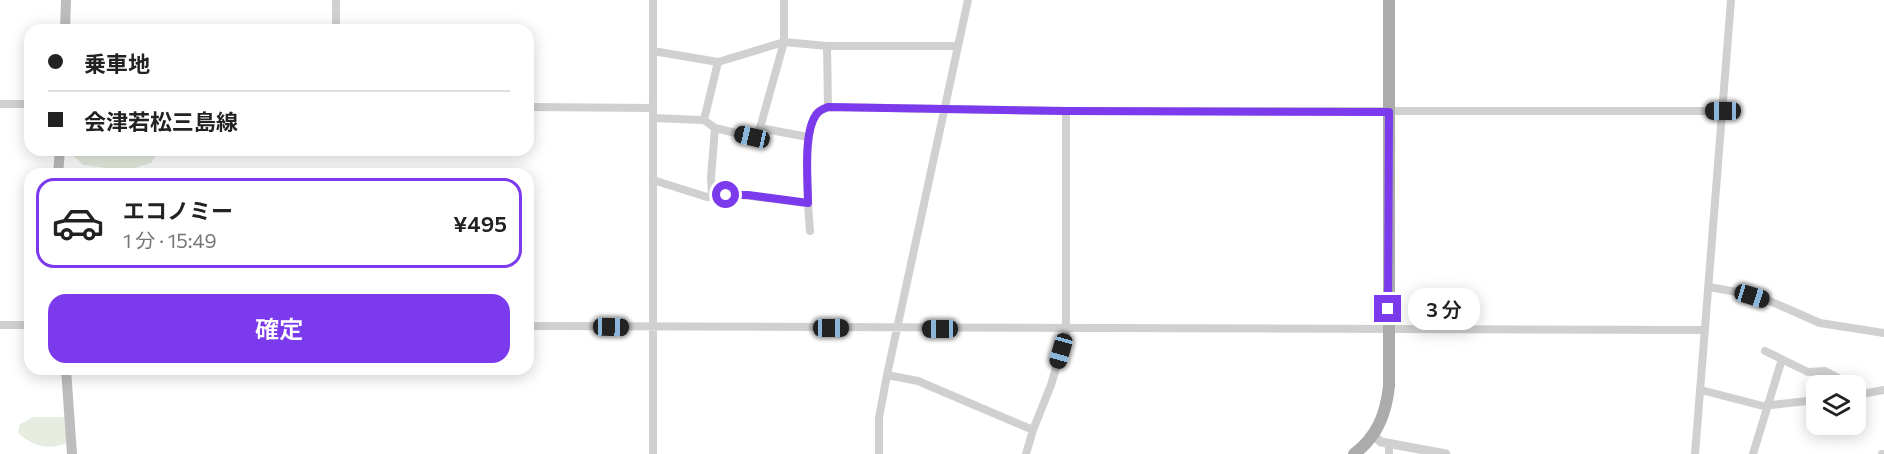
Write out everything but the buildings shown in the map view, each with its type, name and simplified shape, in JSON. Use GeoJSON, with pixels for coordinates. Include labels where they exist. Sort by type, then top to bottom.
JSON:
{"type":"FeatureCollection","features":[{"type":"Feature","properties":{"kind":"main road"},"geometry":{"type":"LineString","coordinates":[[65,24],[66,0]]}},
{"type":"Feature","properties":{"kind":"main road"},"geometry":{"type":"LineString","coordinates":[[1354,454],[1374,435],[1384,414],[1387,400],[1389,0]]}},
{"type":"Feature","properties":{"kind":"main road"},"geometry":{"type":"LineString","coordinates":[[66,375],[72,454]]}},
{"type":"Feature","properties":{"kind":"street"},"geometry":{"type":"LineString","coordinates":[[336,0],[336,24]]}},
{"type":"Feature","properties":{"kind":"street"},"geometry":{"type":"LineString","coordinates":[[653,0],[653,454]]}},
{"type":"Feature","properties":{"kind":"street"},"geometry":{"type":"LineString","coordinates":[[653,118],[704,120],[715,128],[752,137],[760,128],[784,42],[784,0]]}},
{"type":"Feature","properties":{"kind":"street"},"geometry":{"type":"LineString","coordinates":[[879,454],[879,418],[887,375],[968,0]]}},
{"type":"Feature","properties":{"kind":"street"},"geometry":{"type":"LineString","coordinates":[[1695,454],[1731,0]]}},
{"type":"Feature","properties":{"kind":"street"},"geometry":{"type":"LineString","coordinates":[[653,51],[718,62],[784,42],[827,46],[958,46]]}},
{"type":"Feature","properties":{"kind":"street"},"geometry":{"type":"LineString","coordinates":[[827,46],[828,107]]}},
{"type":"Feature","properties":{"kind":"street"},"geometry":{"type":"LineString","coordinates":[[704,120],[718,62]]}},
{"type":"Feature","properties":{"kind":"street"},"geometry":{"type":"LineString","coordinates":[[0,104],[24,104]]}},
{"type":"Feature","properties":{"kind":"street"},"geometry":{"type":"LineString","coordinates":[[534,107],[653,108]]}},
{"type":"Feature","properties":{"kind":"street"},"geometry":{"type":"LineString","coordinates":[[810,231],[808,137],[814,116],[820,110],[828,107],[1066,111],[1723,111]]}},
{"type":"Feature","properties":{"kind":"street"},"geometry":{"type":"LineString","coordinates":[[1026,454],[1051,385],[1066,334],[1066,111]]}},
{"type":"Feature","properties":{"kind":"street"},"geometry":{"type":"LineString","coordinates":[[712,197],[715,128]]}},
{"type":"Feature","properties":{"kind":"street"},"geometry":{"type":"LineString","coordinates":[[760,128],[808,137]]}},
{"type":"Feature","properties":{"kind":"street"},"geometry":{"type":"LineString","coordinates":[[653,180],[697,195],[712,197],[733,194],[748,195],[808,203]]}},
{"type":"Feature","properties":{"kind":"street"},"geometry":{"type":"LineString","coordinates":[[1709,287],[1772,302],[1820,323],[1884,333]]}},
{"type":"Feature","properties":{"kind":"street"},"geometry":{"type":"LineString","coordinates":[[0,325],[24,325]]}},
{"type":"Feature","properties":{"kind":"street"},"geometry":{"type":"LineString","coordinates":[[534,326],[1388,331],[1705,330]]}},
{"type":"Feature","properties":{"kind":"street"},"geometry":{"type":"LineString","coordinates":[[1765,351],[1808,372],[1825,371],[1833,375]]}},
{"type":"Feature","properties":{"kind":"street"},"geometry":{"type":"LineString","coordinates":[[1753,454],[1782,360]]}},
{"type":"Feature","properties":{"kind":"street"},"geometry":{"type":"LineString","coordinates":[[887,375],[918,381],[1033,430]]}},
{"type":"Feature","properties":{"kind":"street"},"geometry":{"type":"LineString","coordinates":[[1701,390],[1766,406],[1806,401]]}},
{"type":"Feature","properties":{"kind":"street"},"geometry":{"type":"LineString","coordinates":[[1374,435],[1378,440],[1389,444],[1446,454]]}},
{"type":"Feature","properties":{"kind":"street"},"geometry":{"type":"LineString","coordinates":[[1389,444],[1389,454]]}},
{"type":"Feature","properties":{"kind":"shaded area"},"geometry":{"type":"Polygon","coordinates":[[[74,156],[155,156],[151,163],[135,168],[83,165],[74,156]]]}},
{"type":"Feature","properties":{"kind":"shaded area"},"geometry":{"type":"Polygon","coordinates":[[[33,417],[65,417],[67,443],[47,447],[24,438],[18,433],[20,424],[33,417]]]}},
{"type":"Feature","properties":{"kind":"route"},"geometry":{"type":"LineString","coordinates":[[726,195],[748,195],[808,203],[808,137],[814,116],[820,110],[828,107],[1066,111],[1389,112],[1388,309]]}}]}
